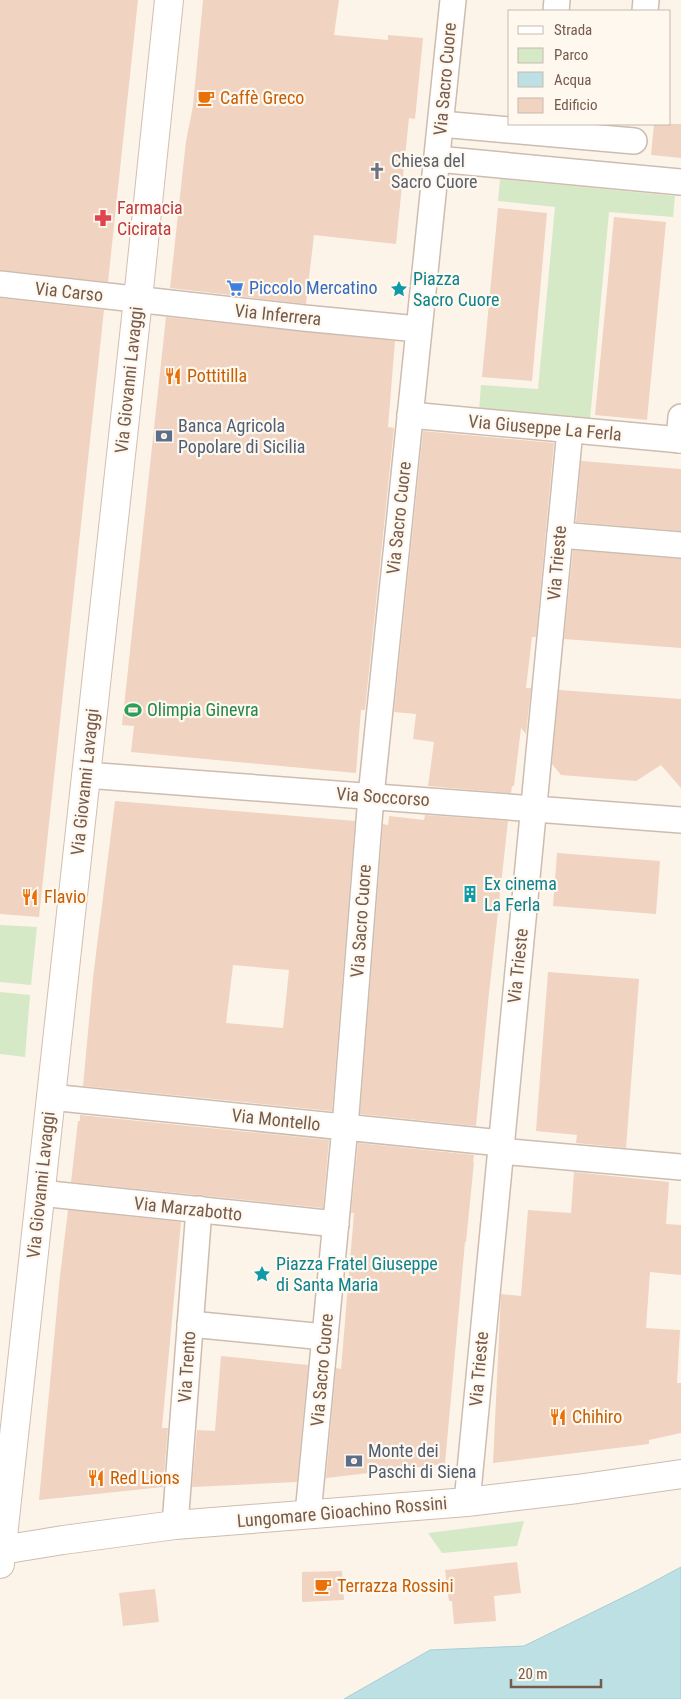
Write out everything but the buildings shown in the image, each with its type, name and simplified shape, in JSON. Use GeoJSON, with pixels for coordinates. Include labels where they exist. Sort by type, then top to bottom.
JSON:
{"type":"FeatureCollection","features":[{"type":"Feature","properties":{"kind":"main road","name":"Via Giovanni Lavaggi"},"geometry":{"type":"LineString","coordinates":[[1,1557],[138,299],[168,0]]}},
{"type":"Feature","properties":{"kind":"main road","name":"Lungomare Gioachino Rossini"},"geometry":{"type":"LineString","coordinates":[[1,1557],[63,1540],[175,1525],[467,1502],[578,1489],[681,1474]]}},
{"type":"Feature","properties":{"kind":"street","name":"Via Sacro Cuore"},"geometry":{"type":"LineString","coordinates":[[308,1514],[345,1127],[371,796],[453,0]]}},
{"type":"Feature","properties":{"kind":"street"},"geometry":{"type":"LineString","coordinates":[[441,124],[635,132],[632,178]]}},
{"type":"Feature","properties":{"kind":"street"},"geometry":{"type":"LineString","coordinates":[[437,159],[681,182]]}},
{"type":"Feature","properties":{"kind":"street","name":"Via Carso"},"geometry":{"type":"LineString","coordinates":[[0,284],[138,299]]}},
{"type":"Feature","properties":{"kind":"street","name":"Via Inferrera"},"geometry":{"type":"LineString","coordinates":[[138,299],[418,329]]}},
{"type":"Feature","properties":{"kind":"street","name":"Via Giuseppe La Ferla"},"geometry":{"type":"LineString","coordinates":[[410,414],[570,430],[680,433]]}},
{"type":"Feature","properties":{"kind":"street","name":"Via Trieste"},"geometry":{"type":"LineString","coordinates":[[467,1502],[570,430]]}},
{"type":"Feature","properties":{"kind":"street"},"geometry":{"type":"LineString","coordinates":[[560,535],[681,546]]}},
{"type":"Feature","properties":{"kind":"street","name":"Via Soccorso"},"geometry":{"type":"LineString","coordinates":[[86,775],[681,820]]}},
{"type":"Feature","properties":{"kind":"street","name":"Via Montello"},"geometry":{"type":"LineString","coordinates":[[50,1097],[345,1127],[681,1167]]}},
{"type":"Feature","properties":{"kind":"street","name":"Via Marzabotto"},"geometry":{"type":"LineString","coordinates":[[40,1193],[336,1224]]}},
{"type":"Feature","properties":{"kind":"street","name":"Via Trento"},"geometry":{"type":"LineString","coordinates":[[175,1525],[199,1210]]}},
{"type":"Feature","properties":{"kind":"street"},"geometry":{"type":"LineString","coordinates":[[190,1324],[325,1337]]}},
{"type":"Feature","properties":{"kind":"green space"},"geometry":{"type":"Polygon","coordinates":[[[500,179],[675,196],[673,217],[609,212],[590,420],[479,411],[481,385],[538,389],[555,207],[498,201],[500,179]]]}},
{"type":"Feature","properties":{"kind":"green space"},"geometry":{"type":"Polygon","coordinates":[[[0,925],[37,927],[31,985],[0,982],[0,925]]]}},
{"type":"Feature","properties":{"kind":"green space"},"geometry":{"type":"Polygon","coordinates":[[[0,992],[30,995],[25,1057],[0,1054],[0,992]]]}},
{"type":"Feature","properties":{"kind":"green space"},"geometry":{"type":"Polygon","coordinates":[[[524,1521],[517,1546],[442,1553],[428,1533],[524,1521]]]}},
{"type":"Feature","properties":{"kind":"water"},"geometry":{"type":"Polygon","coordinates":[[[681,1567],[681,1699],[344,1699],[430,1650],[524,1646],[681,1567]]]}},
{"type":"Feature","properties":{"kind":"place","name":"Caffè Greco"},"geometry":{"type":"Point","coordinates":[206,98]}},
{"type":"Feature","properties":{"kind":"place","name":"Chiesa del Sacro Cuore"},"geometry":{"type":"Point","coordinates":[377,171]}},
{"type":"Feature","properties":{"kind":"place","name":"Farmacia Cicirata"},"geometry":{"type":"Point","coordinates":[103,218]}},
{"type":"Feature","properties":{"kind":"place","name":"Piccolo Mercatino"},"geometry":{"type":"Point","coordinates":[235,288]}},
{"type":"Feature","properties":{"kind":"place","name":"Piazza Sacro Cuore"},"geometry":{"type":"Point","coordinates":[399,289]}},
{"type":"Feature","properties":{"kind":"place","name":"Pottitilla"},"geometry":{"type":"Point","coordinates":[173,376]}},
{"type":"Feature","properties":{"kind":"place","name":"Banca Agricola Popolare di Sicilia"},"geometry":{"type":"Point","coordinates":[164,436]}},
{"type":"Feature","properties":{"kind":"place","name":"Olimpia Ginevra"},"geometry":{"type":"Point","coordinates":[133,710]}},
{"type":"Feature","properties":{"kind":"place","name":"Ex cinema La Ferla"},"geometry":{"type":"Point","coordinates":[470,894]}},
{"type":"Feature","properties":{"kind":"place","name":"Flavio"},"geometry":{"type":"Point","coordinates":[30,897]}},
{"type":"Feature","properties":{"kind":"place","name":"Piazza Fratel Giuseppe di Santa Maria"},"geometry":{"type":"Point","coordinates":[262,1274]}},
{"type":"Feature","properties":{"kind":"place","name":"Chihiro"},"geometry":{"type":"Point","coordinates":[558,1417]}},
{"type":"Feature","properties":{"kind":"place","name":"Monte dei Paschi di Siena"},"geometry":{"type":"Point","coordinates":[354,1461]}},
{"type":"Feature","properties":{"kind":"place","name":"Red Lions"},"geometry":{"type":"Point","coordinates":[96,1478]}},
{"type":"Feature","properties":{"kind":"place","name":"Terrazza Rossini"},"geometry":{"type":"Point","coordinates":[323,1586]}}]}
